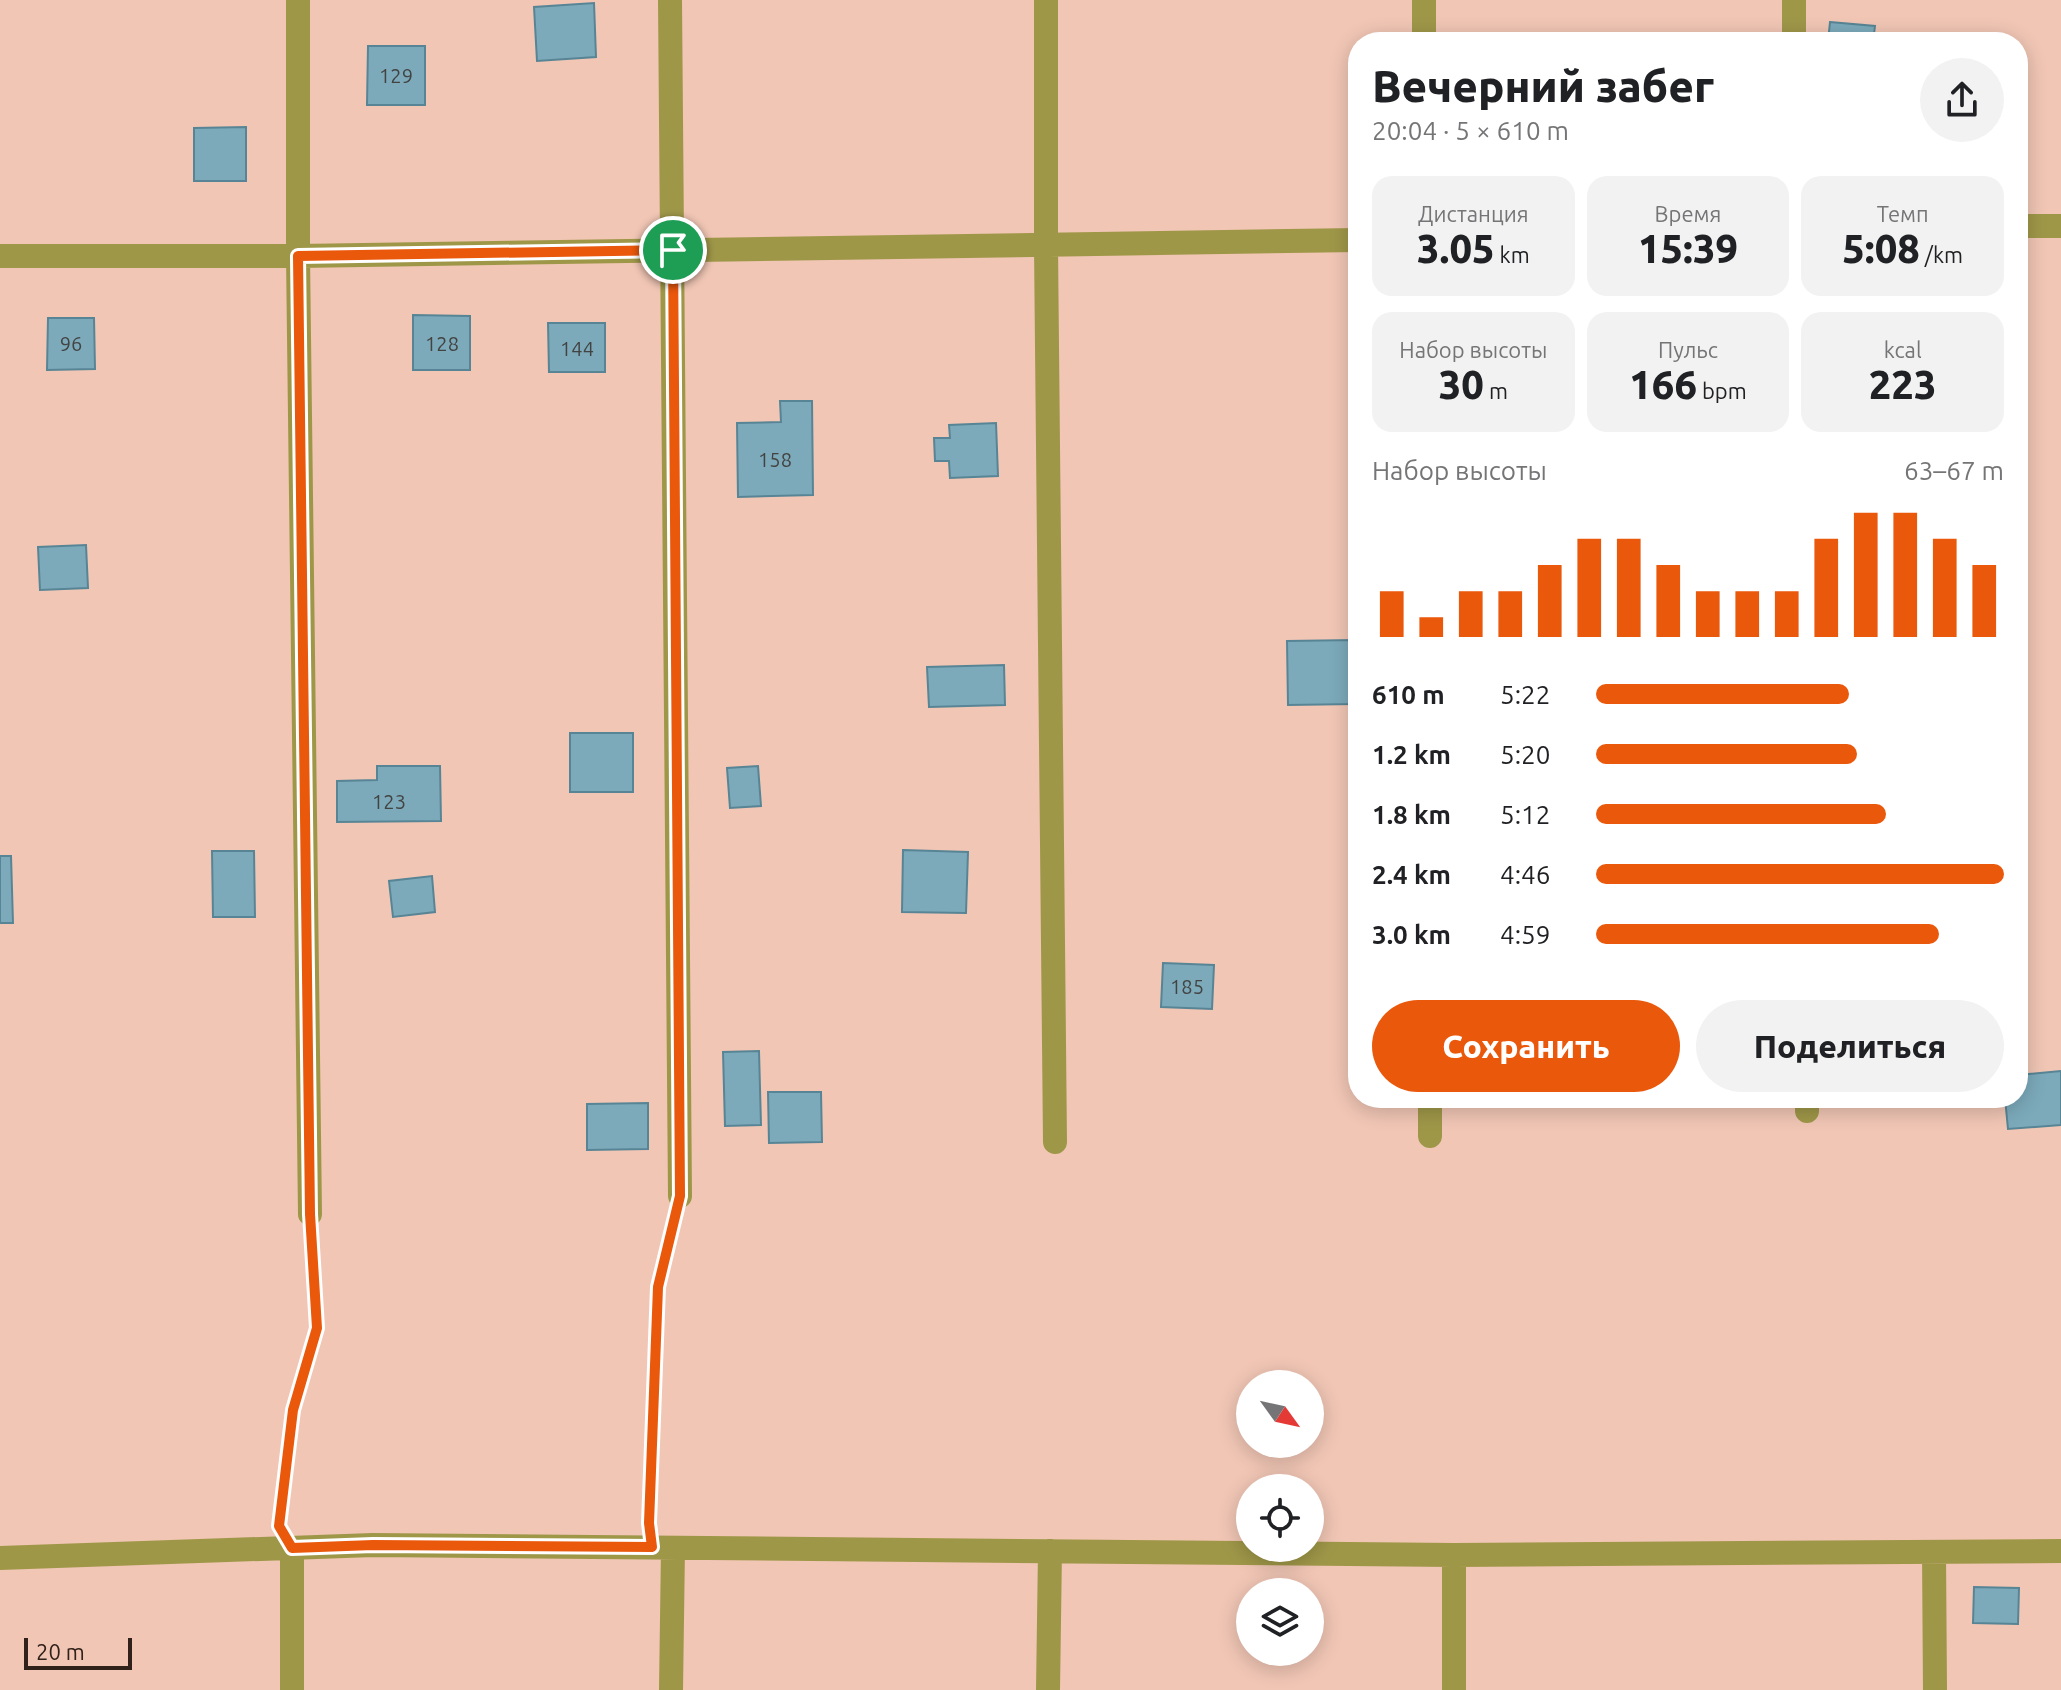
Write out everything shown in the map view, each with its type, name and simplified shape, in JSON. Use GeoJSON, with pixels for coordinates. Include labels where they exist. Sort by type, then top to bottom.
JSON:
{"type":"FeatureCollection","features":[{"type":"Feature","properties":{"kind":"street"},"geometry":{"type":"LineString","coordinates":[[298,0],[298,256],[310,1214]]}},
{"type":"Feature","properties":{"kind":"street"},"geometry":{"type":"LineString","coordinates":[[670,0],[680,1196]]}},
{"type":"Feature","properties":{"kind":"street"},"geometry":{"type":"LineString","coordinates":[[1046,0],[1055,1142]]}},
{"type":"Feature","properties":{"kind":"street"},"geometry":{"type":"LineString","coordinates":[[1424,0],[1424,32]]}},
{"type":"Feature","properties":{"kind":"street"},"geometry":{"type":"LineString","coordinates":[[1794,0],[1794,32]]}},
{"type":"Feature","properties":{"kind":"street"},"geometry":{"type":"LineString","coordinates":[[2028,226],[2061,226]]}},
{"type":"Feature","properties":{"kind":"street"},"geometry":{"type":"LineString","coordinates":[[0,256],[298,256],[1348,240]]}},
{"type":"Feature","properties":{"kind":"street"},"geometry":{"type":"LineString","coordinates":[[1430,1108],[1430,1136]]}},
{"type":"Feature","properties":{"kind":"street"},"geometry":{"type":"LineString","coordinates":[[0,1558],[373,1545],[1454,1555],[2061,1551]]}},
{"type":"Feature","properties":{"kind":"street"},"geometry":{"type":"LineString","coordinates":[[292,1548],[292,1690]]}},
{"type":"Feature","properties":{"kind":"street"},"geometry":{"type":"LineString","coordinates":[[662,1548],[671,1690]]}},
{"type":"Feature","properties":{"kind":"street"},"geometry":{"type":"LineString","coordinates":[[1048,1690],[1050,1551]]}},
{"type":"Feature","properties":{"kind":"street"},"geometry":{"type":"LineString","coordinates":[[1934,1552],[1935,1690]]}},
{"type":"Feature","properties":{"kind":"street"},"geometry":{"type":"LineString","coordinates":[[1454,1555],[1454,1690]]}},
{"type":"Feature","properties":{"kind":"path"},"geometry":{"type":"LineString","coordinates":[[662,1548],[649,1523],[658,1287],[680,1196]]}},
{"type":"Feature","properties":{"kind":"path"},"geometry":{"type":"LineString","coordinates":[[292,1548],[279,1526],[293,1410],[317,1328],[310,1214]]}},
{"type":"Feature","properties":{"kind":"building"},"geometry":{"type":"Polygon","coordinates":[[[594,3],[596,57],[537,61],[534,7],[594,3]]]}},
{"type":"Feature","properties":{"kind":"building"},"geometry":{"type":"Polygon","coordinates":[[[1830,22],[1875,26],[1874,32],[1829,32],[1830,22]]]}},
{"type":"Feature","properties":{"kind":"building"},"geometry":{"type":"Polygon","coordinates":[[[368,46],[425,46],[425,105],[367,105],[368,46]]]}},
{"type":"Feature","properties":{"kind":"building"},"geometry":{"type":"Polygon","coordinates":[[[246,127],[246,181],[194,181],[194,128],[246,127]]]}},
{"type":"Feature","properties":{"kind":"building"},"geometry":{"type":"Polygon","coordinates":[[[413,315],[470,316],[470,370],[413,370],[413,315]]]}},
{"type":"Feature","properties":{"kind":"building"},"geometry":{"type":"Polygon","coordinates":[[[48,318],[94,318],[95,369],[47,370],[48,318]]]}},
{"type":"Feature","properties":{"kind":"building"},"geometry":{"type":"Polygon","coordinates":[[[548,323],[605,323],[605,372],[549,372],[548,323]]]}},
{"type":"Feature","properties":{"kind":"building"},"geometry":{"type":"Polygon","coordinates":[[[780,401],[812,401],[813,495],[738,497],[737,423],[781,422],[780,401]]]}},
{"type":"Feature","properties":{"kind":"building"},"geometry":{"type":"Polygon","coordinates":[[[996,423],[998,476],[950,478],[949,461],[935,461],[934,438],[950,438],[949,425],[996,423]]]}},
{"type":"Feature","properties":{"kind":"building"},"geometry":{"type":"Polygon","coordinates":[[[86,545],[88,588],[40,590],[38,547],[86,545]]]}},
{"type":"Feature","properties":{"kind":"building"},"geometry":{"type":"Polygon","coordinates":[[[1348,640],[1348,704],[1288,705],[1287,641],[1348,640]]]}},
{"type":"Feature","properties":{"kind":"building"},"geometry":{"type":"Polygon","coordinates":[[[1004,665],[1005,705],[929,707],[927,667],[1004,665]]]}},
{"type":"Feature","properties":{"kind":"building"},"geometry":{"type":"Polygon","coordinates":[[[570,733],[633,733],[633,792],[570,792],[570,733]]]}},
{"type":"Feature","properties":{"kind":"building"},"geometry":{"type":"Polygon","coordinates":[[[377,766],[440,766],[441,821],[337,822],[337,781],[377,780],[377,766]]]}},
{"type":"Feature","properties":{"kind":"building"},"geometry":{"type":"Polygon","coordinates":[[[758,766],[761,806],[730,808],[727,768],[758,766]]]}},
{"type":"Feature","properties":{"kind":"building"},"geometry":{"type":"Polygon","coordinates":[[[903,850],[968,852],[966,913],[902,912],[903,850]]]}},
{"type":"Feature","properties":{"kind":"building"},"geometry":{"type":"Polygon","coordinates":[[[212,851],[254,851],[255,917],[213,917],[212,851]]]}},
{"type":"Feature","properties":{"kind":"building"},"geometry":{"type":"Polygon","coordinates":[[[0,856],[11,856],[13,923],[0,923],[0,856]]]}},
{"type":"Feature","properties":{"kind":"building"},"geometry":{"type":"Polygon","coordinates":[[[432,876],[435,912],[393,917],[389,881],[432,876]]]}},
{"type":"Feature","properties":{"kind":"building"},"geometry":{"type":"Polygon","coordinates":[[[1163,963],[1214,965],[1212,1009],[1161,1007],[1163,963]]]}},
{"type":"Feature","properties":{"kind":"building"},"geometry":{"type":"Polygon","coordinates":[[[759,1051],[761,1125],[725,1126],[723,1052],[759,1051]]]}},
{"type":"Feature","properties":{"kind":"building"},"geometry":{"type":"Polygon","coordinates":[[[2061,1071],[2061,1125],[2008,1129],[2006,1108],[2028,1108],[2028,1074],[2061,1071]]]}},
{"type":"Feature","properties":{"kind":"building"},"geometry":{"type":"Polygon","coordinates":[[[768,1092],[821,1092],[822,1142],[769,1143],[768,1092]]]}},
{"type":"Feature","properties":{"kind":"building"},"geometry":{"type":"Polygon","coordinates":[[[648,1103],[648,1149],[587,1150],[587,1104],[648,1103]]]}},
{"type":"Feature","properties":{"kind":"building"},"geometry":{"type":"Polygon","coordinates":[[[1974,1587],[2019,1588],[2018,1624],[1973,1623],[1974,1587]]]}},
{"type":"Feature","properties":{"kind":"route"},"geometry":{"type":"LineString","coordinates":[[673,250],[680,1196],[658,1287],[649,1523],[652,1547],[373,1545],[292,1548],[279,1526],[293,1410],[317,1328],[310,1214],[298,256],[673,250]]}}]}
